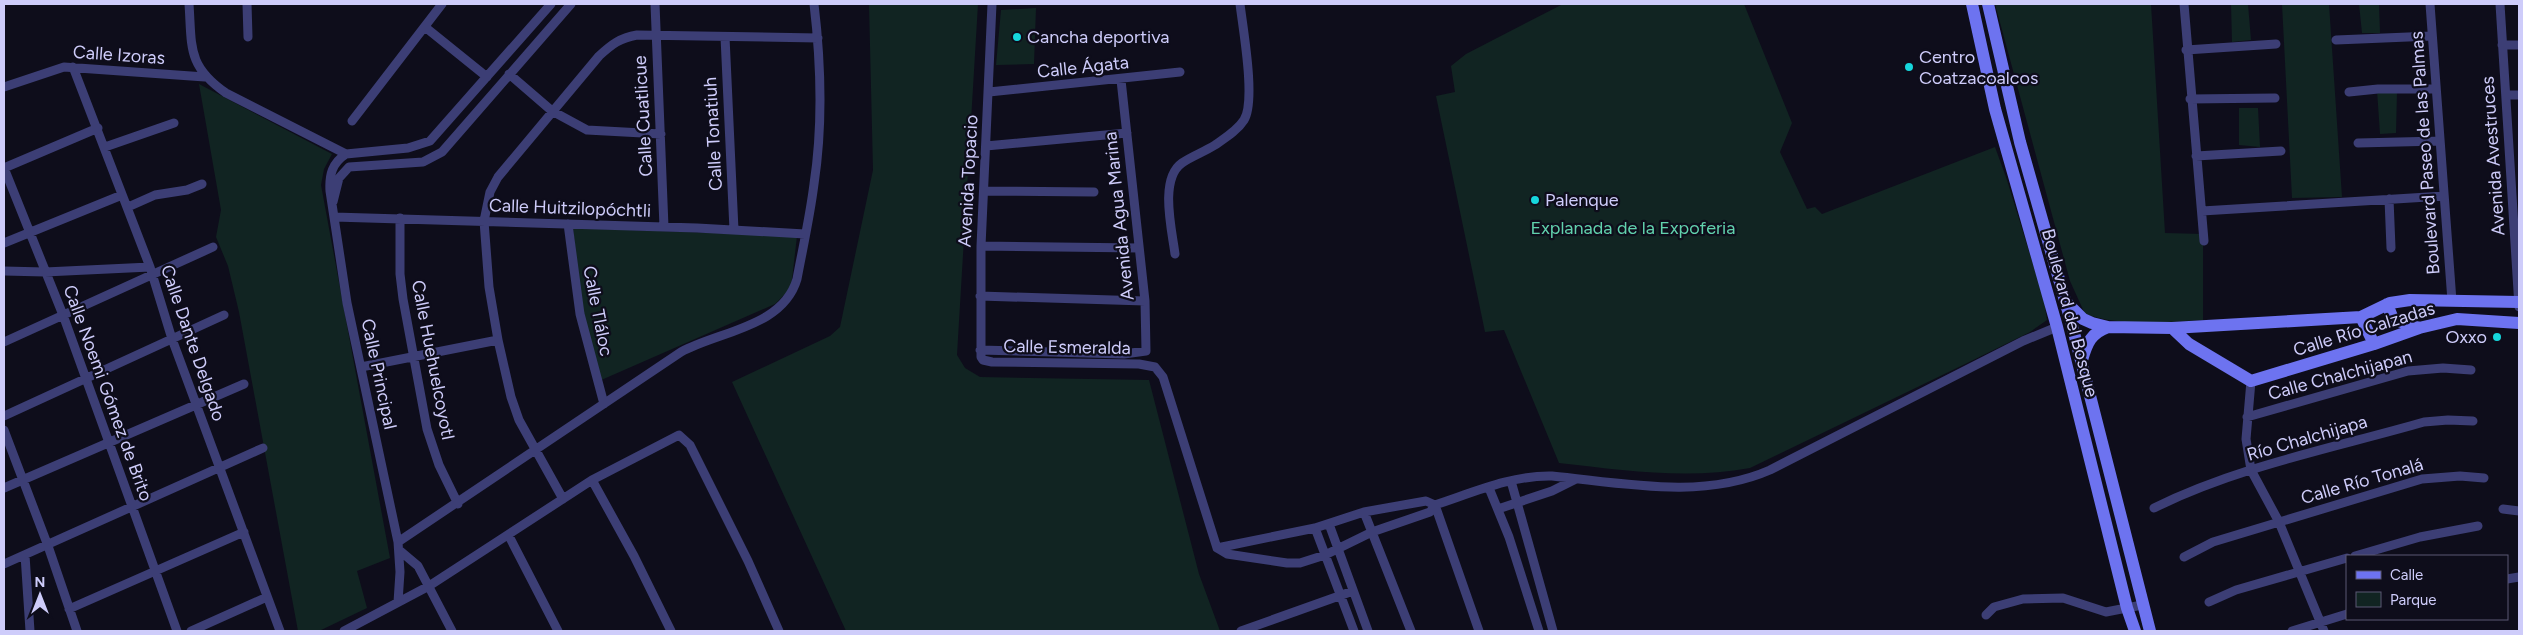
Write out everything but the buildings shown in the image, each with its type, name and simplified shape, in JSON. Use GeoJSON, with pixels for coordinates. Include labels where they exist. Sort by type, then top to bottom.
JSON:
{"type":"FeatureCollection","features":[{"type":"Feature","properties":{"kind":"main road","name":"Boulevard del Bosque"},"geometry":{"type":"LineString","coordinates":[[1972,4],[1987,75],[2057,327],[2127,608],[2135,631]]}},
{"type":"Feature","properties":{"kind":"main road","name":"Boulevard del Bosque"},"geometry":{"type":"LineString","coordinates":[[1988,4],[2027,163],[2082,362],[2150,631]]}},
{"type":"Feature","properties":{"kind":"main road"},"geometry":{"type":"LineString","coordinates":[[2012,167],[2018,162],[2027,163]]}},
{"type":"Feature","properties":{"kind":"main road"},"geometry":{"type":"LineString","coordinates":[[2065,300],[2083,319],[2108,327],[2172,328],[2361,317],[2387,304],[2410,300],[2519,302]]}},
{"type":"Feature","properties":{"kind":"main road"},"geometry":{"type":"LineString","coordinates":[[2387,304],[2393,318],[2419,328]]}},
{"type":"Feature","properties":{"kind":"main road"},"geometry":{"type":"LineString","coordinates":[[2361,317],[2374,344]]}},
{"type":"Feature","properties":{"kind":"main road","name":"Calle Río Calzadas"},"geometry":{"type":"LineString","coordinates":[[2251,381],[2374,344],[2419,328],[2457,319],[2519,323]]}},
{"type":"Feature","properties":{"kind":"main road"},"geometry":{"type":"LineString","coordinates":[[2196,348],[2192,340],[2193,334],[2202,326]]}},
{"type":"Feature","properties":{"kind":"main road"},"geometry":{"type":"LineString","coordinates":[[2082,362],[2089,340],[2097,332],[2108,327]]}},
{"type":"Feature","properties":{"kind":"main road"},"geometry":{"type":"LineString","coordinates":[[2172,328],[2196,348],[2251,381]]}},
{"type":"Feature","properties":{"kind":"main road"},"geometry":{"type":"LineString","coordinates":[[2109,534],[2123,530]]}},
{"type":"Feature","properties":{"kind":"street"},"geometry":{"type":"LineString","coordinates":[[189,4],[192,50],[195,61],[205,77],[226,93],[346,154],[408,148],[430,141],[551,4]]}},
{"type":"Feature","properties":{"kind":"street"},"geometry":{"type":"LineString","coordinates":[[246,4],[248,37]]}},
{"type":"Feature","properties":{"kind":"street"},"geometry":{"type":"LineString","coordinates":[[352,121],[442,4]]}},
{"type":"Feature","properties":{"kind":"street","name":"Calle Principal"},"geometry":{"type":"LineString","coordinates":[[333,204],[339,178],[349,167],[414,163],[434,158],[442,152],[571,4]]}},
{"type":"Feature","properties":{"kind":"street","name":"Calle Cuatlicue"},"geometry":{"type":"LineString","coordinates":[[655,4],[664,227]]}},
{"type":"Feature","properties":{"kind":"street"},"geometry":{"type":"LineString","coordinates":[[452,631],[418,566],[398,546],[604,404],[695,344],[753,323],[778,309],[793,293],[814,184],[818,144],[820,90],[818,38],[814,4]]}},
{"type":"Feature","properties":{"kind":"street","name":"Avenida Topacio"},"geometry":{"type":"LineString","coordinates":[[982,355],[981,246],[992,4]]}},
{"type":"Feature","properties":{"kind":"street"},"geometry":{"type":"LineString","coordinates":[[1175,254],[1168,188],[1172,173],[1181,163],[1203,152],[1235,130],[1244,120],[1248,107],[1249,89],[1240,4]]}},
{"type":"Feature","properties":{"kind":"street"},"geometry":{"type":"LineString","coordinates":[[2184,4],[2190,99],[2204,240]]}},
{"type":"Feature","properties":{"kind":"street","name":"Boulevard Paseo de las Palmas"},"geometry":{"type":"LineString","coordinates":[[2430,4],[2452,301]]}},
{"type":"Feature","properties":{"kind":"street","name":"Avenida Avestruces"},"geometry":{"type":"LineString","coordinates":[[2500,4],[2509,150],[2516,195],[2519,307]]}},
{"type":"Feature","properties":{"kind":"street"},"geometry":{"type":"LineString","coordinates":[[425,27],[487,77]]}},
{"type":"Feature","properties":{"kind":"street"},"geometry":{"type":"LineString","coordinates":[[563,499],[535,452],[511,397],[498,340],[489,287],[484,221],[490,192],[498,177],[552,110],[613,42],[637,35],[818,38]]}},
{"type":"Feature","properties":{"kind":"street"},"geometry":{"type":"LineString","coordinates":[[2336,40],[2432,36]]}},
{"type":"Feature","properties":{"kind":"street","name":"Calle Tonatiuh"},"geometry":{"type":"LineString","coordinates":[[725,37],[734,230]]}},
{"type":"Feature","properties":{"kind":"street"},"geometry":{"type":"LineString","coordinates":[[2186,50],[2276,44]]}},
{"type":"Feature","properties":{"kind":"street"},"geometry":{"type":"LineString","coordinates":[[2502,45],[2519,45]]}},
{"type":"Feature","properties":{"kind":"street","name":"Calle Izoras"},"geometry":{"type":"LineString","coordinates":[[4,87],[64,67],[205,77]]}},
{"type":"Feature","properties":{"kind":"street","name":"Calle Dante Delgado"},"geometry":{"type":"LineString","coordinates":[[73,67],[128,207],[151,271],[172,339],[280,631]]}},
{"type":"Feature","properties":{"kind":"street","name":"Calle Ágata"},"geometry":{"type":"LineString","coordinates":[[989,92],[1121,80],[1180,72]]}},
{"type":"Feature","properties":{"kind":"street"},"geometry":{"type":"LineString","coordinates":[[509,74],[552,110],[574,125],[587,130],[661,134]]}},
{"type":"Feature","properties":{"kind":"street","name":"Avenida Agua Marina"},"geometry":{"type":"LineString","coordinates":[[982,355],[1124,354],[1143,353],[1147,349],[1145,301],[1121,80]]}},
{"type":"Feature","properties":{"kind":"street"},"geometry":{"type":"LineString","coordinates":[[2349,92],[2378,89],[2436,89]]}},
{"type":"Feature","properties":{"kind":"street"},"geometry":{"type":"LineString","coordinates":[[2506,95],[2519,95]]}},
{"type":"Feature","properties":{"kind":"street"},"geometry":{"type":"LineString","coordinates":[[2190,99],[2275,98]]}},
{"type":"Feature","properties":{"kind":"street"},"geometry":{"type":"LineString","coordinates":[[105,147],[174,123]]}},
{"type":"Feature","properties":{"kind":"street"},"geometry":{"type":"LineString","coordinates":[[4,168],[98,128]]}},
{"type":"Feature","properties":{"kind":"street"},"geometry":{"type":"LineString","coordinates":[[986,146],[1127,133]]}},
{"type":"Feature","properties":{"kind":"street"},"geometry":{"type":"LineString","coordinates":[[2358,143],[2440,140]]}},
{"type":"Feature","properties":{"kind":"street"},"geometry":{"type":"LineString","coordinates":[[2509,150],[2519,150]]}},
{"type":"Feature","properties":{"kind":"street"},"geometry":{"type":"LineString","coordinates":[[2196,156],[2281,151]]}},
{"type":"Feature","properties":{"kind":"street","name":"Calle Principal"},"geometry":{"type":"LineString","coordinates":[[346,154],[338,159],[331,173],[330,181],[334,217],[348,303],[398,546],[400,586],[398,602]]}},
{"type":"Feature","properties":{"kind":"street","name":"Calle Noemi Gómez de Brito"},"geometry":{"type":"LineString","coordinates":[[4,168],[63,315],[177,631]]}},
{"type":"Feature","properties":{"kind":"street"},"geometry":{"type":"LineString","coordinates":[[128,207],[155,195],[187,190],[202,184]]}},
{"type":"Feature","properties":{"kind":"street"},"geometry":{"type":"LineString","coordinates":[[984,191],[1094,192]]}},
{"type":"Feature","properties":{"kind":"street"},"geometry":{"type":"LineString","coordinates":[[4,243],[122,194]]}},
{"type":"Feature","properties":{"kind":"street"},"geometry":{"type":"LineString","coordinates":[[2202,211],[2444,196]]}},
{"type":"Feature","properties":{"kind":"street"},"geometry":{"type":"LineString","coordinates":[[2389,199],[2391,248]]}},
{"type":"Feature","properties":{"kind":"street","name":"Calle Huitzilopóchtli"},"geometry":{"type":"LineString","coordinates":[[334,217],[664,227],[805,234]]}},
{"type":"Feature","properties":{"kind":"street","name":"Calle Huehuelcoyotl"},"geometry":{"type":"LineString","coordinates":[[400,218],[400,274],[427,429],[439,465],[458,504]]}},
{"type":"Feature","properties":{"kind":"street","name":"Calle Tláloc"},"geometry":{"type":"LineString","coordinates":[[568,224],[580,314],[604,404]]}},
{"type":"Feature","properties":{"kind":"street"},"geometry":{"type":"LineString","coordinates":[[981,246],[1139,248]]}},
{"type":"Feature","properties":{"kind":"street"},"geometry":{"type":"LineString","coordinates":[[4,342],[151,271],[213,247]]}},
{"type":"Feature","properties":{"kind":"street"},"geometry":{"type":"LineString","coordinates":[[4,271],[151,271]]}},
{"type":"Feature","properties":{"kind":"street"},"geometry":{"type":"LineString","coordinates":[[980,296],[1145,301]]}},
{"type":"Feature","properties":{"kind":"street"},"geometry":{"type":"LineString","coordinates":[[4,416],[224,316]]}},
{"type":"Feature","properties":{"kind":"street"},"geometry":{"type":"LineString","coordinates":[[1217,548],[1227,554],[1286,563],[1300,563],[1326,555],[1372,532],[1430,512],[1435,505],[1511,481],[1544,476],[1691,488],[1728,483],[1757,476],[2023,341],[2057,327]]}},
{"type":"Feature","properties":{"kind":"street"},"geometry":{"type":"LineString","coordinates":[[361,367],[498,340]]}},
{"type":"Feature","properties":{"kind":"street","name":"Calle Esmeralda"},"geometry":{"type":"LineString","coordinates":[[982,355],[992,362],[1151,365],[1155,367],[1163,377],[1217,548]]}},
{"type":"Feature","properties":{"kind":"street","name":"Calle Chalchijapan"},"geometry":{"type":"LineString","coordinates":[[2247,416],[2408,371],[2442,368],[2471,370]]}},
{"type":"Feature","properties":{"kind":"street"},"geometry":{"type":"LineString","coordinates":[[2251,381],[2246,439],[2251,470],[2279,522],[2324,631]]}},
{"type":"Feature","properties":{"kind":"street"},"geometry":{"type":"LineString","coordinates":[[4,488],[244,384]]}},
{"type":"Feature","properties":{"kind":"street","name":"Río Chalchijapa"},"geometry":{"type":"LineString","coordinates":[[2154,508],[2187,491],[2251,470],[2424,422],[2448,420],[2473,421]]}},
{"type":"Feature","properties":{"kind":"street"},"geometry":{"type":"LineString","coordinates":[[4,430],[48,546],[77,631]]}},
{"type":"Feature","properties":{"kind":"street"},"geometry":{"type":"LineString","coordinates":[[344,631],[358,628],[398,602],[429,586],[509,536],[592,480],[679,435],[690,445],[748,561],[778,631]]}},
{"type":"Feature","properties":{"kind":"street"},"geometry":{"type":"LineString","coordinates":[[4,564],[48,546],[263,448]]}},
{"type":"Feature","properties":{"kind":"street","name":"Calle Río Tonalá"},"geometry":{"type":"LineString","coordinates":[[2184,557],[2213,542],[2422,478],[2450,476],[2484,478]]}},
{"type":"Feature","properties":{"kind":"street"},"geometry":{"type":"LineString","coordinates":[[1498,508],[1564,486],[1576,479]]}},
{"type":"Feature","properties":{"kind":"street"},"geometry":{"type":"LineString","coordinates":[[592,480],[634,556],[671,631]]}},
{"type":"Feature","properties":{"kind":"street"},"geometry":{"type":"LineString","coordinates":[[1511,481],[1553,631]]}},
{"type":"Feature","properties":{"kind":"street"},"geometry":{"type":"LineString","coordinates":[[1489,488],[1498,508],[1539,631]]}},
{"type":"Feature","properties":{"kind":"street"},"geometry":{"type":"LineString","coordinates":[[1217,548],[1315,528],[1364,512],[1426,501],[1435,505],[1479,631]]}},
{"type":"Feature","properties":{"kind":"street"},"geometry":{"type":"LineString","coordinates":[[2503,510],[2519,511]]}},
{"type":"Feature","properties":{"kind":"street"},"geometry":{"type":"LineString","coordinates":[[1364,512],[1411,631]]}},
{"type":"Feature","properties":{"kind":"street"},"geometry":{"type":"LineString","coordinates":[[1329,524],[1368,631]]}},
{"type":"Feature","properties":{"kind":"street"},"geometry":{"type":"LineString","coordinates":[[2358,555],[2420,537],[2478,526]]}},
{"type":"Feature","properties":{"kind":"street"},"geometry":{"type":"LineString","coordinates":[[1315,528],[1354,631]]}},
{"type":"Feature","properties":{"kind":"street"},"geometry":{"type":"LineString","coordinates":[[69,608],[156,572],[244,532]]}},
{"type":"Feature","properties":{"kind":"street"},"geometry":{"type":"LineString","coordinates":[[509,536],[558,631]]}},
{"type":"Feature","properties":{"kind":"street"},"geometry":{"type":"LineString","coordinates":[[26,555],[30,631]]}},
{"type":"Feature","properties":{"kind":"street"},"geometry":{"type":"LineString","coordinates":[[2209,602],[2236,590],[2346,558]]}},
{"type":"Feature","properties":{"kind":"street"},"geometry":{"type":"LineString","coordinates":[[1241,631],[1354,591]]}},
{"type":"Feature","properties":{"kind":"street"},"geometry":{"type":"LineString","coordinates":[[191,631],[267,597]]}},
{"type":"Feature","properties":{"kind":"street"},"geometry":{"type":"LineString","coordinates":[[1986,615],[1994,607],[2023,599],[2063,598],[2106,612],[2142,605]]}},
{"type":"Feature","properties":{"kind":"street"},"geometry":{"type":"LineString","coordinates":[[2292,631],[2346,614]]}},
{"type":"Feature","properties":{"kind":"green space"},"geometry":{"type":"Polygon","coordinates":[[[869,4],[978,4],[957,355],[965,368],[980,377],[1149,380],[1199,574],[1220,631],[846,631],[732,382],[830,336],[840,327],[873,170],[869,4]]]}},
{"type":"Feature","properties":{"kind":"green space","name":"Explanada de la Expoferia"},"geometry":{"type":"Polygon","coordinates":[[[1563,4],[1744,4],[1792,123],[1780,152],[1807,209],[1815,207],[1822,214],[1995,147],[2044,300],[2047,320],[2030,332],[1750,468],[1726,472],[1678,474],[1559,463],[1504,330],[1485,332],[1436,96],[1455,92],[1451,66],[1466,54],[1563,4]]]}},
{"type":"Feature","properties":{"kind":"green space"},"geometry":{"type":"Polygon","coordinates":[[[1995,4],[2151,4],[2165,233],[2203,234],[2203,320],[2129,322],[2114,321],[2085,314],[2070,281],[1995,4]]]}},
{"type":"Feature","properties":{"kind":"green space"},"geometry":{"type":"Polygon","coordinates":[[[2231,4],[2248,4],[2251,40],[2232,42],[2231,4]]]}},
{"type":"Feature","properties":{"kind":"green space"},"geometry":{"type":"Polygon","coordinates":[[[2282,4],[2329,4],[2342,197],[2292,198],[2282,4]]]}},
{"type":"Feature","properties":{"kind":"green space"},"geometry":{"type":"Polygon","coordinates":[[[2359,4],[2379,4],[2380,33],[2362,33],[2359,4]]]}},
{"type":"Feature","properties":{"kind":"green space","name":"Cancha deportiva"},"geometry":{"type":"Polygon","coordinates":[[[1036,8],[1034,64],[996,65],[1001,10],[1036,8]]]}},
{"type":"Feature","properties":{"kind":"green space"},"geometry":{"type":"Polygon","coordinates":[[[199,84],[332,154],[324,169],[321,185],[390,558],[357,571],[367,608],[319,631],[298,631],[239,312],[228,266],[216,237],[221,210],[199,84]]]}},
{"type":"Feature","properties":{"kind":"green space"},"geometry":{"type":"Polygon","coordinates":[[[2377,90],[2397,91],[2396,133],[2380,134],[2377,90]]]}},
{"type":"Feature","properties":{"kind":"green space"},"geometry":{"type":"Polygon","coordinates":[[[2239,108],[2258,108],[2260,147],[2239,145],[2239,108]]]}},
{"type":"Feature","properties":{"kind":"green space"},"geometry":{"type":"Polygon","coordinates":[[[573,228],[797,236],[791,288],[775,304],[599,381],[581,301],[573,228]]]}},
{"type":"Feature","properties":{"kind":"place","name":"Cancha deportiva"},"geometry":{"type":"Point","coordinates":[1017,37]}},
{"type":"Feature","properties":{"kind":"place","name":"Centro Coatzacoalcos"},"geometry":{"type":"Point","coordinates":[1909,67]}},
{"type":"Feature","properties":{"kind":"place","name":"Palenque"},"geometry":{"type":"Point","coordinates":[1535,200]}},
{"type":"Feature","properties":{"kind":"place","name":"Oxxo"},"geometry":{"type":"Point","coordinates":[2497,337]}}]}
